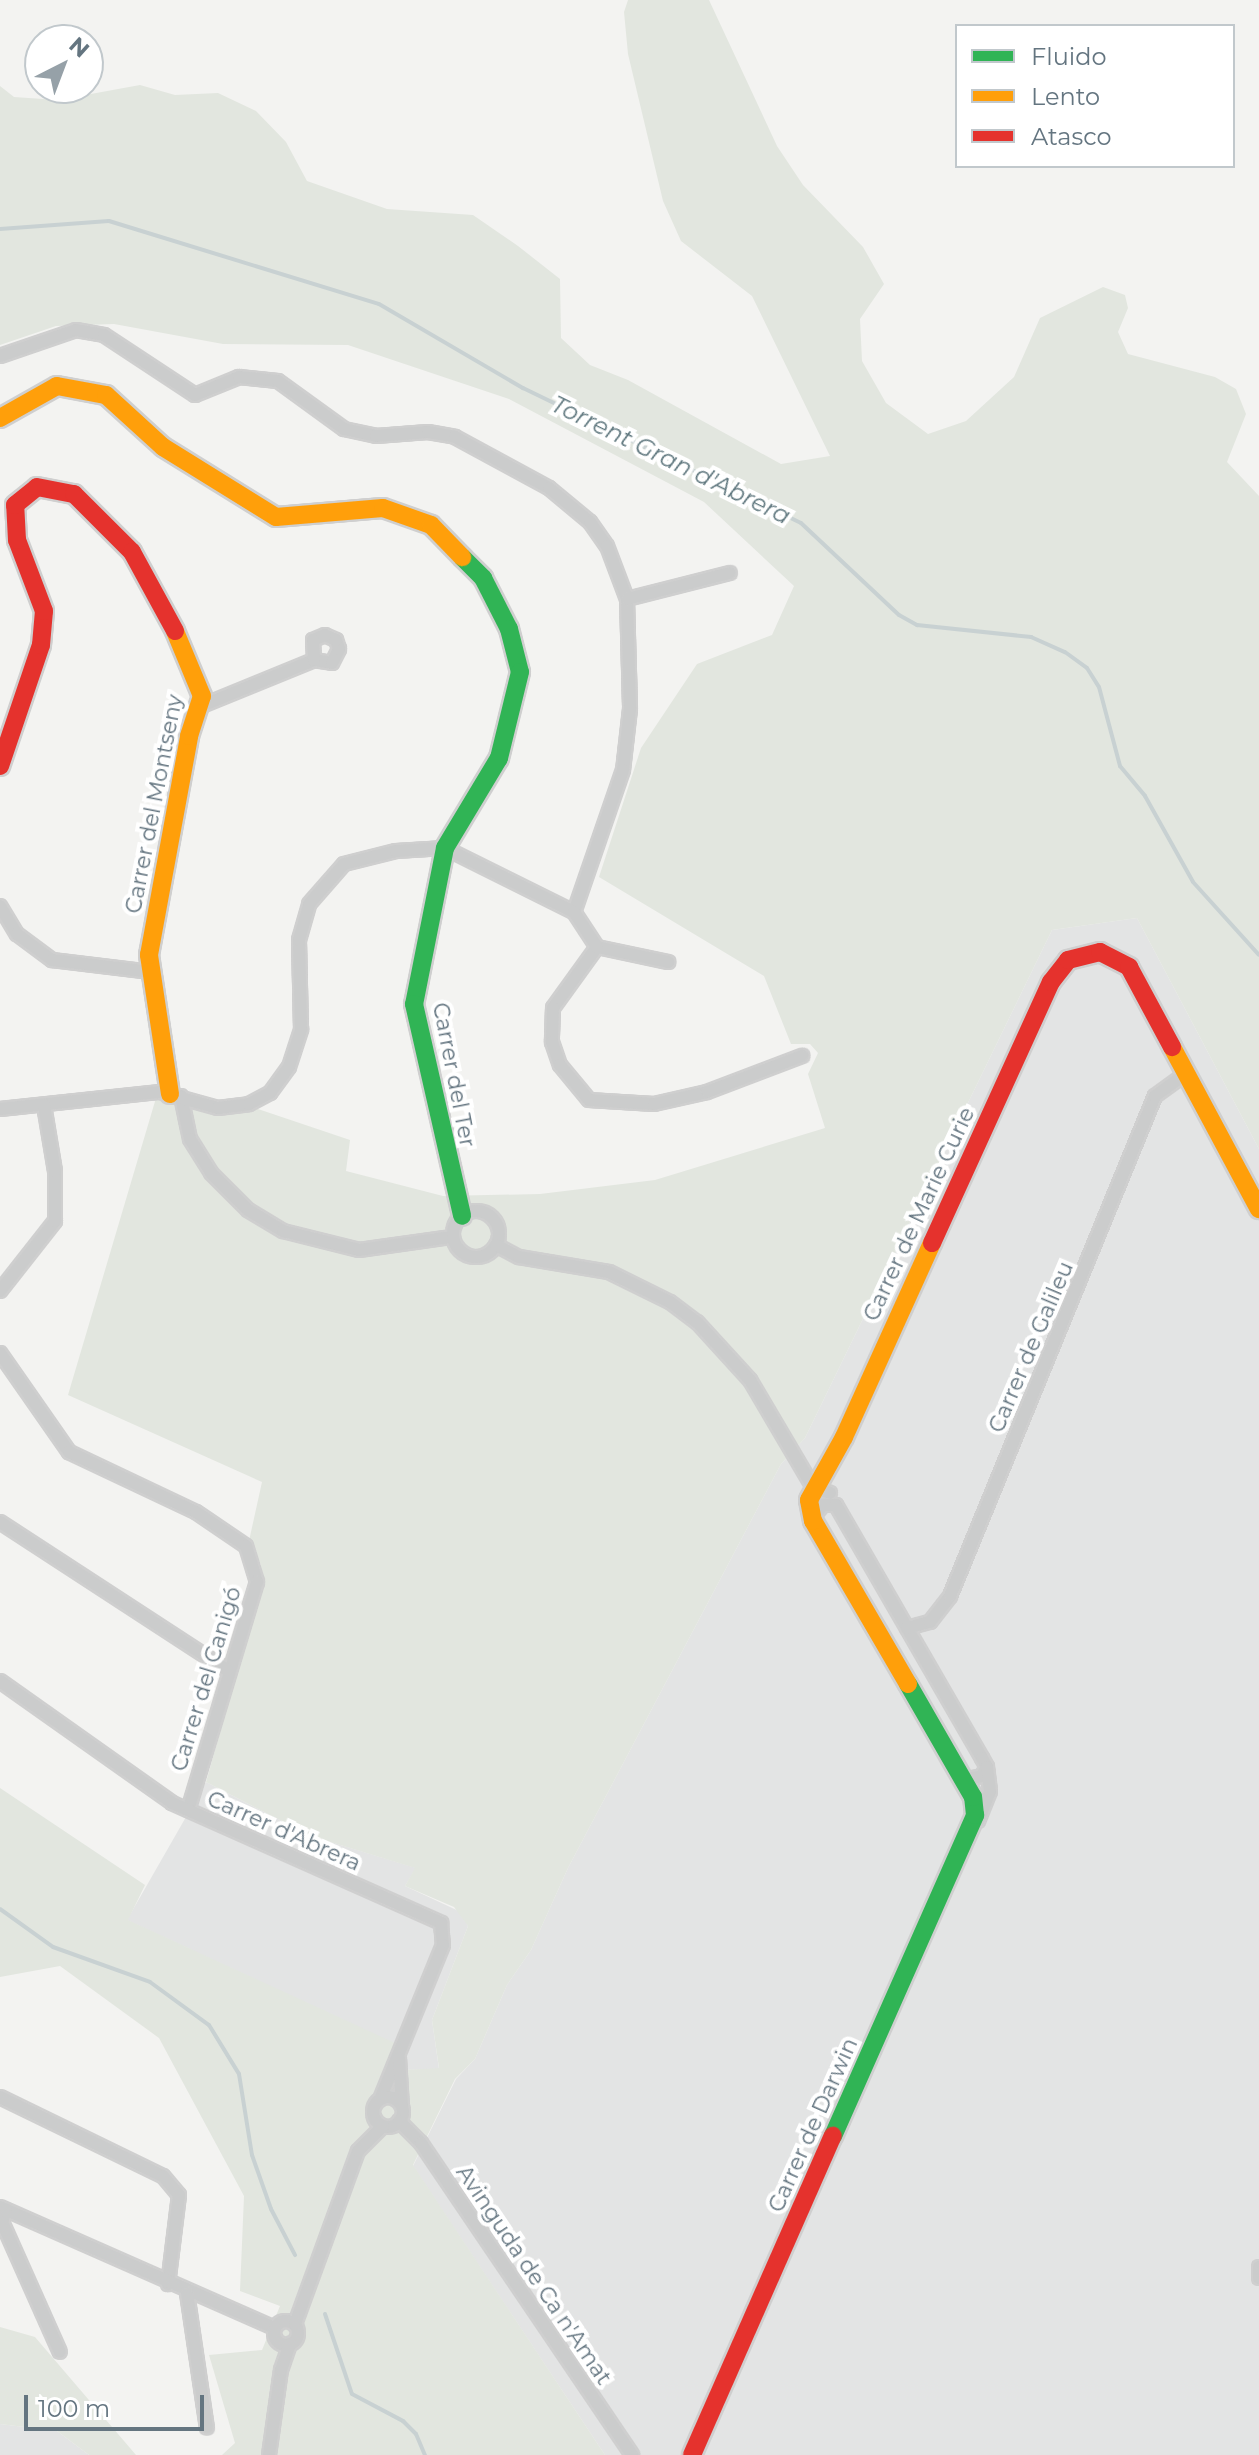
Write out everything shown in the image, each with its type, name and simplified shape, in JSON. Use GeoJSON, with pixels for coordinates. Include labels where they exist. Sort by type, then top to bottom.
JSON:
{"type":"FeatureCollection","features":[{"type":"Feature","properties":{"kind":"street"},"geometry":{"type":"LineString","coordinates":[[0,356],[76,330],[104,335],[195,395],[239,377],[278,381],[344,429],[376,436],[428,432],[455,437],[549,488],[590,522],[607,546],[627,599],[630,694],[623,770],[574,912]]}},
{"type":"Feature","properties":{"kind":"street","name":"Carrer del Ter"},"geometry":{"type":"LineString","coordinates":[[0,418],[57,386],[106,395],[175,456],[276,517],[383,508],[431,525],[483,578],[509,629],[520,672],[499,758],[445,848],[414,1004],[445,1156],[462,1216]]}},
{"type":"Feature","properties":{"kind":"street","name":"Carrer del Montseny"},"geometry":{"type":"LineString","coordinates":[[0,766],[41,645],[44,611],[17,540],[15,505],[37,487],[74,494],[132,552],[180,642],[202,696],[149,955],[176,1095]]}},
{"type":"Feature","properties":{"kind":"street"},"geometry":{"type":"LineString","coordinates":[[627,599],[730,573]]}},
{"type":"Feature","properties":{"kind":"street"},"geometry":{"type":"LineString","coordinates":[[199,707],[314,660]]}},
{"type":"Feature","properties":{"kind":"street"},"geometry":{"type":"LineString","coordinates":[[0,1109],[176,1095],[218,1108],[249,1104],[270,1093],[289,1067],[301,1029],[299,940],[309,904],[325,882],[344,864],[396,851],[445,848],[574,912],[597,947],[668,962]]}},
{"type":"Feature","properties":{"kind":"street"},"geometry":{"type":"LineString","coordinates":[[0,906],[17,934],[52,960],[151,972]]}},
{"type":"Feature","properties":{"kind":"street"},"geometry":{"type":"LineString","coordinates":[[597,947],[553,1008],[552,1042],[560,1065],[589,1100],[654,1104],[707,1092],[802,1056]]}},
{"type":"Feature","properties":{"kind":"street","name":"Carrer de Marie Curie"},"geometry":{"type":"LineString","coordinates":[[821,1490],[1051,982],[1063,964],[1083,953],[1120,959],[1187,1073]]}},
{"type":"Feature","properties":{"kind":"street"},"geometry":{"type":"LineString","coordinates":[[1187,1073],[1259,1209]]}},
{"type":"Feature","properties":{"kind":"street","name":"Carrer de Galileu"},"geometry":{"type":"LineString","coordinates":[[907,1628],[930,1622],[950,1596],[1155,1096],[1187,1073]]}},
{"type":"Feature","properties":{"kind":"street"},"geometry":{"type":"LineString","coordinates":[[176,1095],[190,1139],[211,1173],[235,1200],[283,1231],[359,1250],[452,1237]]}},
{"type":"Feature","properties":{"kind":"street"},"geometry":{"type":"LineString","coordinates":[[0,1291],[55,1221],[55,1171],[44,1105]]}},
{"type":"Feature","properties":{"kind":"street"},"geometry":{"type":"LineString","coordinates":[[476,1211],[491,1217],[499,1230],[496,1245],[486,1255],[472,1257],[459,1250],[452,1237],[462,1216],[476,1211]]}},
{"type":"Feature","properties":{"kind":"street"},"geometry":{"type":"LineString","coordinates":[[496,1245],[519,1257],[609,1272],[670,1302],[697,1322],[750,1380],[821,1490],[836,1505],[987,1767],[990,1791],[971,1830]]}},
{"type":"Feature","properties":{"kind":"street","name":"Carrer del Canigó"},"geometry":{"type":"LineString","coordinates":[[0,1353],[69,1452],[196,1512],[246,1546],[257,1582],[227,1670],[188,1810]]}},
{"type":"Feature","properties":{"kind":"street"},"geometry":{"type":"LineString","coordinates":[[821,1490],[813,1521],[963,1780],[975,1806],[971,1830]]}},
{"type":"Feature","properties":{"kind":"street"},"geometry":{"type":"LineString","coordinates":[[813,1521],[818,1508],[836,1505]]}},
{"type":"Feature","properties":{"kind":"street"},"geometry":{"type":"LineString","coordinates":[[0,1522],[227,1670]]}},
{"type":"Feature","properties":{"kind":"street","name":"Carrer d'Abrera"},"geometry":{"type":"LineString","coordinates":[[0,1681],[188,1810],[441,1923],[443,1945],[400,2053]]}},
{"type":"Feature","properties":{"kind":"street"},"geometry":{"type":"LineString","coordinates":[[963,1780],[976,1780],[987,1767]]}},
{"type":"Feature","properties":{"kind":"street","name":"Carrer de Darwin"},"geometry":{"type":"LineString","coordinates":[[693,2450],[971,1830]]}},
{"type":"Feature","properties":{"kind":"street"},"geometry":{"type":"LineString","coordinates":[[379,2122],[373,2111],[400,2053]]}},
{"type":"Feature","properties":{"kind":"street"},"geometry":{"type":"LineString","coordinates":[[379,2122],[399,2121],[402,2107],[400,2053]]}},
{"type":"Feature","properties":{"kind":"street"},"geometry":{"type":"LineString","coordinates":[[0,2097],[163,2176],[179,2195],[168,2284]]}},
{"type":"Feature","properties":{"kind":"street"},"geometry":{"type":"LineString","coordinates":[[380,2099],[393,2098],[402,2107]]}},
{"type":"Feature","properties":{"kind":"street","name":"Avinguda de Ca n'Amat"},"geometry":{"type":"LineString","coordinates":[[399,2121],[421,2143],[632,2455]]}},
{"type":"Feature","properties":{"kind":"street"},"geometry":{"type":"LineString","coordinates":[[274,2328],[290,2322],[367,2139],[379,2122]]}},
{"type":"Feature","properties":{"kind":"street"},"geometry":{"type":"LineString","coordinates":[[60,2352],[2,2222],[3,2208],[187,2293],[274,2328],[284,2344],[269,2455]]}},
{"type":"Feature","properties":{"kind":"street"},"geometry":{"type":"LineString","coordinates":[[1259,2267],[1259,2278]]}},
{"type":"Feature","properties":{"kind":"street"},"geometry":{"type":"LineString","coordinates":[[187,2293],[207,2428]]}},
{"type":"Feature","properties":{"kind":"street"},"geometry":{"type":"LineString","coordinates":[[284,2344],[298,2335],[290,2322]]}},
{"type":"Feature","properties":{"kind":"shaded area"},"geometry":{"type":"Polygon","coordinates":[[[628,0],[709,0],[777,146],[803,185],[863,247],[884,284],[860,319],[862,361],[886,403],[928,434],[966,421],[1014,377],[1040,318],[1103,287],[1125,295],[1128,308],[1118,332],[1128,354],[1215,377],[1236,389],[1246,414],[1227,462],[1259,496],[1259,1149],[1137,918],[1052,930],[805,1438],[781,1464],[568,1868],[531,1950],[507,1985],[475,2059],[455,2079],[413,2165],[605,2455],[222,2455],[235,2443],[209,2355],[262,2350],[280,2306],[240,2291],[244,2196],[159,2038],[60,1966],[0,1977],[0,1788],[145,1885],[128,1920],[408,2049],[403,2070],[439,2068],[432,2020],[468,1926],[454,1907],[405,1886],[415,1868],[311,1836],[206,1782],[262,1585],[261,1565],[249,1541],[262,1482],[68,1395],[156,1098],[220,1113],[255,1108],[350,1140],[346,1171],[443,1196],[540,1194],[655,1180],[825,1128],[808,1074],[818,1053],[810,1044],[791,1044],[764,976],[599,877],[641,748],[697,664],[772,635],[794,586],[704,502],[509,399],[348,345],[223,344],[114,324],[56,326],[0,345],[0,86],[14,97],[24,98],[24,104],[104,104],[104,92],[140,85],[175,95],[218,93],[256,111],[286,142],[307,181],[387,209],[473,215],[518,246],[560,279],[561,338],[590,365],[628,380],[781,464],[830,456],[752,296],[681,241],[663,201],[628,54],[624,12],[628,0]]]}},
{"type":"Feature","properties":{"kind":"shaded area"},"geometry":{"type":"Polygon","coordinates":[[[1137,918],[1259,1149],[1259,2455],[605,2455],[413,2166],[456,2079],[475,2059],[507,1985],[531,1950],[568,1868],[781,1464],[805,1438],[1052,930],[1137,918]]]}},
{"type":"Feature","properties":{"kind":"shaded area"},"geometry":{"type":"Polygon","coordinates":[[[206,1782],[311,1836],[416,1868],[405,1886],[463,1913],[468,1926],[432,2020],[439,2069],[403,2070],[408,2050],[127,1920],[206,1782]]]}},
{"type":"Feature","properties":{"kind":"shaded area"},"geometry":{"type":"Polygon","coordinates":[[[0,2327],[35,2337],[136,2455],[89,2455],[57,2431],[0,2424],[0,2327]]]}},
{"type":"Feature","properties":{"kind":"shaded area"},"geometry":{"type":"Polygon","coordinates":[[[0,2424],[57,2431],[89,2455],[0,2455],[0,2424]]]}},
{"type":"Feature","properties":{"kind":"waterway","name":"Torrent Gran d'Abrera"},"geometry":{"type":"LineString","coordinates":[[0,229],[109,221],[379,304],[523,388],[801,523],[899,615],[917,625],[1031,637],[1065,652],[1087,668],[1099,687],[1120,766],[1145,796],[1193,882],[1259,955]]}},
{"type":"Feature","properties":{"kind":"waterway"},"geometry":{"type":"LineString","coordinates":[[0,1909],[53,1947],[150,1982],[209,2025],[239,2074],[252,2155],[271,2209],[295,2255]]}},
{"type":"Feature","properties":{"kind":"waterway"},"geometry":{"type":"LineString","coordinates":[[325,2314],[352,2394],[403,2421],[416,2434],[425,2455]]}},
{"type":"Feature","properties":{"kind":"traffic: fast"},"geometry":{"type":"LineString","coordinates":[[462,557],[483,578],[509,629],[520,672],[499,758],[445,848],[414,1004],[462,1216]]}},
{"type":"Feature","properties":{"kind":"traffic: fast"},"geometry":{"type":"LineString","coordinates":[[833,2136],[975,1815],[973,1797],[908,1684]]}},
{"type":"Feature","properties":{"kind":"traffic: slow"},"geometry":{"type":"LineString","coordinates":[[0,418],[57,386],[106,395],[163,447],[276,517],[383,508],[431,525],[462,557]]}},
{"type":"Feature","properties":{"kind":"traffic: slow"},"geometry":{"type":"LineString","coordinates":[[170,1094],[149,955],[189,736],[202,696],[175,631]]}},
{"type":"Feature","properties":{"kind":"traffic: slow"},"geometry":{"type":"LineString","coordinates":[[1172,1047],[1259,1209]]}},
{"type":"Feature","properties":{"kind":"traffic: slow"},"geometry":{"type":"LineString","coordinates":[[908,1684],[813,1521],[809,1500],[844,1437],[932,1243]]}},
{"type":"Feature","properties":{"kind":"traffic: jam"},"geometry":{"type":"LineString","coordinates":[[0,766],[41,645],[44,611],[17,540],[15,505],[37,487],[74,494],[132,552],[175,631]]}},
{"type":"Feature","properties":{"kind":"traffic: jam"},"geometry":{"type":"LineString","coordinates":[[932,1243],[1051,982],[1068,960],[1100,952],[1129,967],[1172,1047]]}},
{"type":"Feature","properties":{"kind":"traffic: jam"},"geometry":{"type":"LineString","coordinates":[[692,2455],[833,2136]]}}]}
